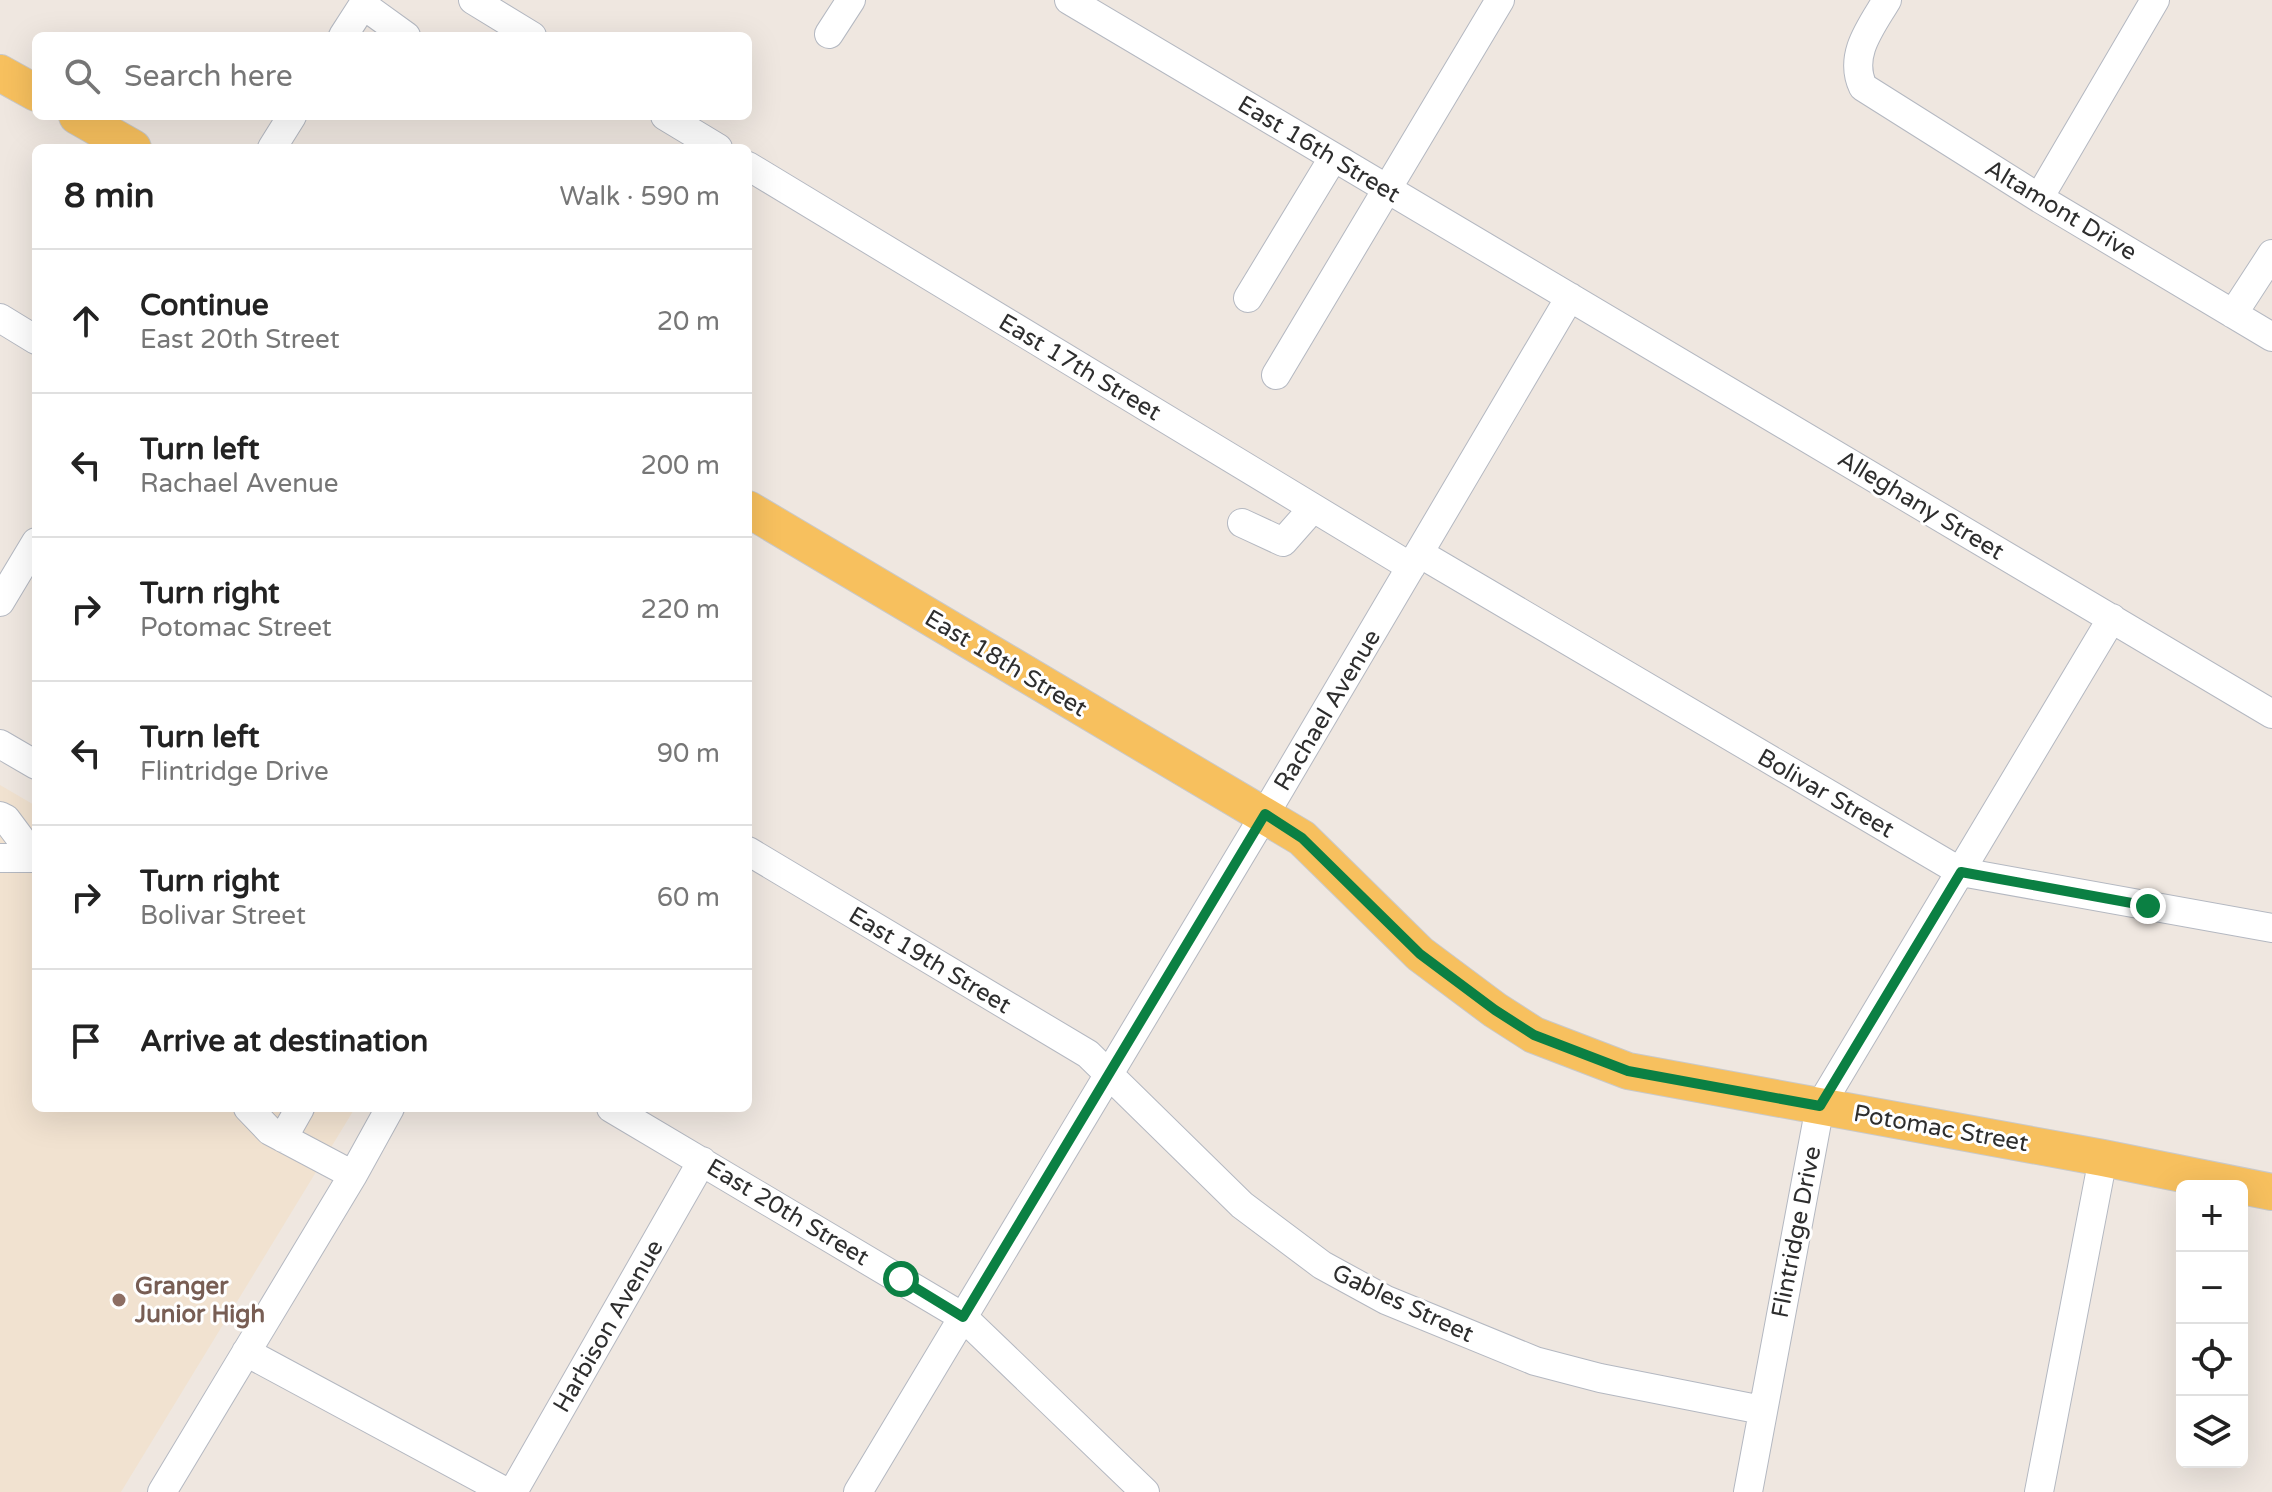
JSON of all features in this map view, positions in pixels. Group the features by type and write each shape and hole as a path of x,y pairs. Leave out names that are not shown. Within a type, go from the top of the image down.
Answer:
{"main road":[{"path":"0,73 32,91"},
{"path":"84,120 126,144"},
{"name":"East 18th Street","path":"752,511 1265,814"},
{"name":"Potomac Street","path":"1265,814 1302,838 1420,954 1495,1010 1534,1035 1628,1071 2272,1192"}],"street":[{"path":"473,0 525,32"},
{"path":"829,34 851,0"},
{"name":"East 16th Street","path":"1069,0 1100,7 1333,158 1570,297"},
{"path":"1276,375 1500,0"},
{"name":"Altamont Drive","path":"1887,0 1859,49 1857,75 1863,87 2039,198 2272,337"},
{"path":"2039,198 2155,0"},
{"path":"346,32 363,5 400,32"},
{"path":"274,144 290,120"},
{"path":"672,120 711,144"},
{"path":"1248,298 1333,158"},
{"name":"East 17th Street","path":"752,168 1313,508 1415,560"},
{"path":"2233,314 2272,254"},
{"name":"Rachael Avenue","path":"858,1492 1265,814 1570,297"},
{"name":"Alleghany Street","path":"1570,297 2272,714"},
{"path":"0,318 32,338"},
{"path":"1242,523 1283,542 1313,508"},
{"path":"0,602 32,549"},
{"name":"Bolivar Street","path":"1415,560 1961,872 2272,928"},
{"name":"Flintridge Drive","path":"1748,1492 1820,1106 2112,618"},
{"path":"0,744 32,763"},
{"path":"0,816 6,819 32,854"},
{"name":"East 19th Street","path":"752,853 1088,1054 1107,1073"},
{"path":"0,858 32,858"},
{"name":"Gables Street","path":"1107,1073 1242,1205 1322,1265 1386,1300 1535,1361 1600,1378 1762,1410"},
{"path":"252,1112 270,1131 353,1175"},
{"path":"283,1138 298,1112"},
{"path":"162,1492 388,1112"},
{"name":"East 20th Street","path":"618,1112 963,1317 1145,1492"},
{"path":"2039,1492 2103,1158"},
{"name":"Harbison Avenue","path":"513,1492 702,1161"},
{"path":"246,1352 506,1492"}],"shaded area":[{"name":"Granger Junior High","path":"0,785 32,804 32,1112 353,1112 121,1492 0,1492"}],"place":[{"name":"Granger Junior High","path":"119,1300"}],"route":[{"path":"901,1279 963,1317 1265,814 1302,838 1420,954 1534,1035 1628,1071 1820,1106 1961,872 2148,906"}]}
